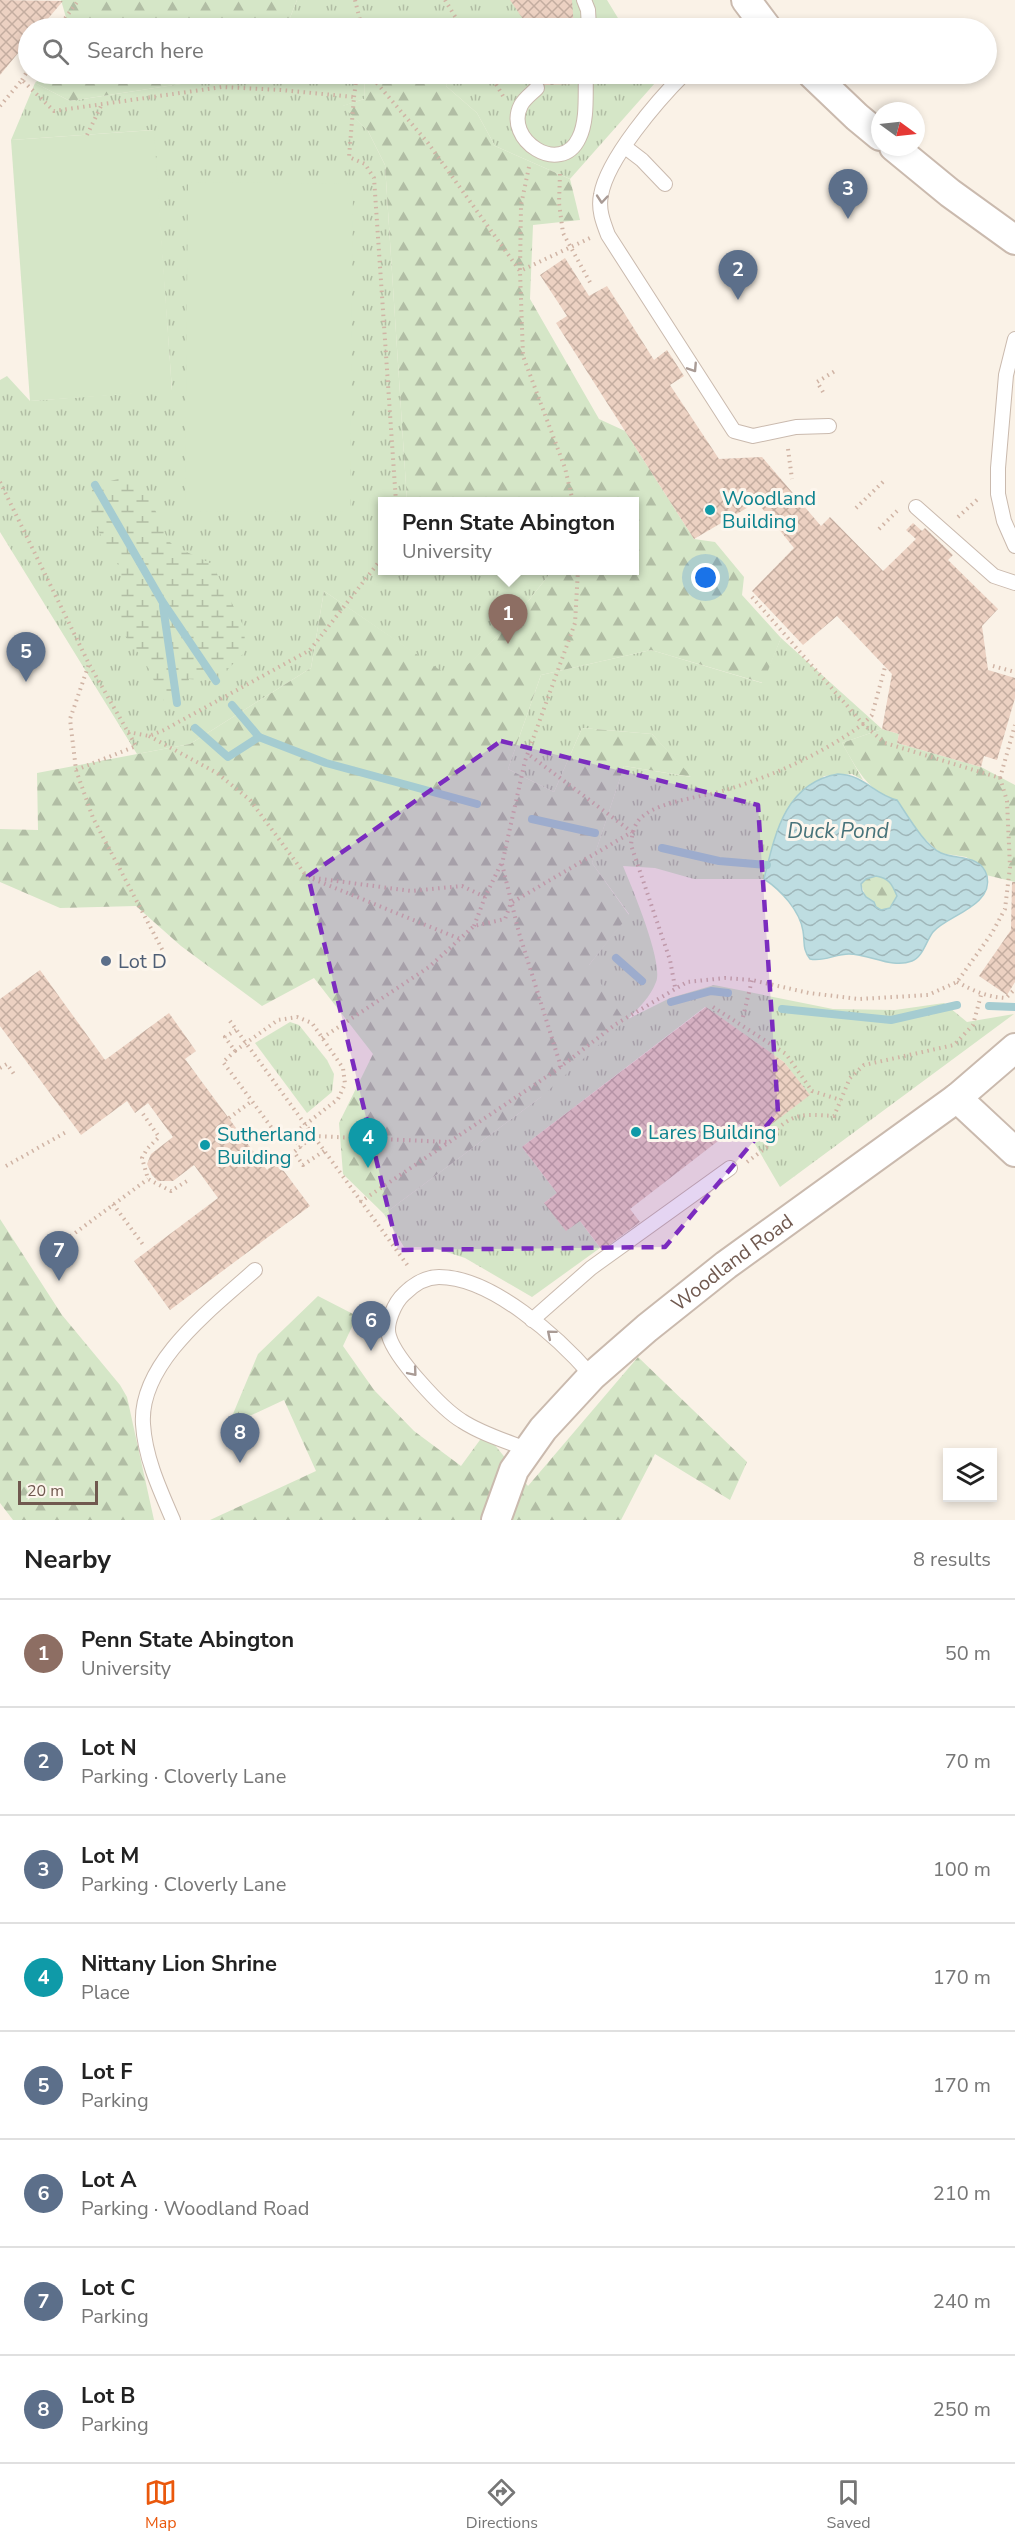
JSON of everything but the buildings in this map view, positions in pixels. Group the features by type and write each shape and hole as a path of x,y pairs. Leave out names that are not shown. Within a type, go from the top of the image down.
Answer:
{"street":[{"path":"746,0 760,18"},
{"path":"822,84 871,129"},
{"path":"905,156 950,193 1015,240"},
{"name":"Woodland Road","path":"496,1520 514,1470 543,1429 592,1376 647,1328 726,1265 957,1098 1015,1048"},
{"path":"957,1098 1015,1152"}],"lane":[{"path":"584,0 588,18"},
{"path":"537,88 521,105 519,116 522,133 529,146 543,154 560,155 572,149 579,138 583,124 585,84"},
{"path":"675,84 611,166 601,195 601,216 608,235 734,431 753,436 796,427 829,426"},
{"path":"625,147 642,160 665,184"},
{"path":"1015,339 1006,375 998,488 1004,521 1015,546"},
{"path":"916,507 994,576 1015,583"},
{"path":"532,1320 591,1268 730,1168"},
{"path":"173,1520 154,1475 143,1424 146,1396 155,1375 176,1346 196,1324 255,1270"},
{"path":"529,1449 489,1435 460,1421 429,1392 406,1365 388,1334 391,1317 400,1297 416,1283 438,1277 469,1281 512,1305 532,1320 572,1353 592,1376"}],"path":[{"path":"65,18 77,2 75,0"},
{"path":"355,0 360,18"},
{"path":"445,0 456,18"},
{"path":"0,106 19,84"},
{"path":"26,84 54,111 222,87 354,97"},
{"path":"356,84 349,157 365,164 374,178 396,497"},
{"path":"377,84 428,144 520,271"},
{"path":"87,135 102,104"},
{"path":"529,146 531,158 521,205 520,271 523,356 565,468 572,497"},
{"path":"560,155 559,203 563,233 592,286"},
{"path":"520,271 592,237"},
{"path":"823,392 817,382 835,371"},
{"path":"789,449 792,479"},
{"path":"856,508 886,479"},
{"path":"0,482 89,664 136,746 76,770"},
{"path":"953,521 988,490"},
{"path":"879,529 901,507"},
{"path":"149,736 310,650 378,563"},
{"path":"322,1038 429,967 474,926 485,897 502,864 528,754 575,623 578,575"},
{"path":"752,597 863,724 885,743 1000,778"},
{"path":"89,664 70,719 76,770 93,818 164,953"},
{"path":"993,666 1015,672"},
{"path":"474,926 505,919 512,903 632,832 642,817 657,807 753,782 813,756 863,724 872,715 885,667"},
{"path":"360,1202 561,1067 616,1024 675,987 687,982 707,979 752,980 809,993 859,999 928,995 957,982 992,933 1005,909 1009,874 1006,801 1000,778 1015,725"},
{"path":"128,732 149,736 217,773 250,800 307,877 460,939"},
{"path":"528,754 632,832"},
{"path":"632,832 631,845 670,960 675,987"},
{"path":"502,864 519,933 561,1067"},
{"path":"1009,874 1015,874"},
{"path":"307,877 411,891 462,886 485,897"},
{"path":"743,1017 752,980"},
{"path":"957,982 981,995 1006,998 1015,989"},
{"path":"730,1168 751,1161 771,1144 770,1136 785,1121 806,1114 834,1116 850,1078 864,1065 954,1044 973,1025 981,995"},
{"path":"713,1007 786,1054 812,1091 841,1100"},
{"path":"290,1017 305,1018 312,1023 343,1068 345,1084 338,1099 283,1143 222,1062 246,1043 279,1020 290,1017"},
{"path":"230,1021 360,1202 394,1245"},
{"path":"235,1051 225,1037 236,1030"},
{"path":"0,1068 7,1064 16,1077"},
{"path":"229,1118 252,1101"},
{"path":"142,1114 159,1137 142,1158 148,1179 171,1191 190,1179"},
{"path":"6,1166 68,1131"},
{"path":"292,1135 301,1148"},
{"path":"324,1151 303,1165 294,1152 314,1136 449,1142"},
{"path":"56,1247 148,1179"},
{"path":"114,1203 144,1246"}],"highlighted area":[{"path":"501,741 758,805 778,1112 665,1247 398,1250 308,876"}],"green space":[{"path":"61,0 297,0 290,18 66,18"},
{"path":"297,0 607,0 618,18 290,18"},
{"path":"35,84 70,101 181,84 365,84 364,99 343,106 368,131 385,165 407,497 378,497 378,575 549,575 514,619 453,680 324,591 311,668 190,744 137,754 0,532 0,380 7,376 30,401 172,390 153,130 11,140"},
{"path":"37,84 181,84 70,101"},
{"path":"365,84 446,84 477,113 495,146 570,179 580,220 533,225 530,299 599,419 625,431 694,539 715,542 744,577 742,595 781,638 763,683 651,650 541,675 508,769 554,792 582,728 652,734 692,777 624,766 592,863 629,915 589,965 625,1021 541,1097 384,1214 343,1174 339,1123 373,1054 314,978 262,1006 181,946 136,906 60,908 0,882 0,829 38,830 37,773 190,744 311,668 324,591 453,679 514,619 549,575 639,575 639,497 407,497 385,165 368,131 342,106 364,99"},
{"path":"446,84 654,84 570,179 495,146 477,113"},
{"path":"154,130 172,391 30,401 11,140"},
{"path":"188,182 353,184 350,512 185,511"},
{"path":"118,479 130,479 144,484 168,540 174,546 212,564 245,629 244,653 216,681 189,679 182,697 167,706 144,660 124,634 118,565 92,515 91,495 95,485"},
{"path":"781,638 882,729 842,743 863,780 852,774 824,776 777,832 764,879 694,879 655,868 623,866 646,925 657,972 651,993 628,1019 670,998 714,985 833,1009 895,1010 944,1003 967,1022 1014,1014 780,1187 752,1139 809,1095 784,1062 705,1007 522,1147 557,1193 544,1203 580,1221 600,1248 532,1297 465,1258 431,1247 404,1247 384,1214 541,1097 589,965 629,914 592,863 624,766 691,777 652,734 582,728 554,792 508,769 541,675 651,650 762,683"},
{"path":"882,729 899,734 897,743 981,767 1015,785 1015,882 986,875 978,864 966,857 940,853 921,835 897,801 878,792 864,778 842,743"},
{"path":"876,876 887,880 897,896 890,908 881,910 874,902 866,898 861,884 866,879"},
{"path":"290,1022 299,1025 327,1060 334,1074 332,1092 307,1113 255,1043"},
{"path":"0,1219 62,1315 120,1385 127,1397 154,1520 13,1520 0,1503"},
{"path":"318,1296 357,1316 343,1346 374,1390 414,1431 461,1466 485,1433 528,1486 638,1357 747,1462 730,1500 655,1454 621,1520 210,1520 316,1471 284,1400 228,1426 258,1354"}],"water":[{"name":"Duck Pond","path":"838,774 847,775 897,800 928,844 941,853 974,861 984,869 987,886 983,895 968,909 939,926 916,959 897,963 849,954 810,959 805,949 801,923 794,909 777,889 764,879 778,828 785,813 794,799 820,779","holes":["876,876 890,882 897,896 890,908 881,910 876,907 862,891 861,884 866,879"]}],"waterway":[{"path":"95,485 162,601 216,681"},
{"path":"163,606 177,703"},
{"path":"232,705 259,737 326,763 477,804"},
{"path":"195,728 228,757 259,737"},
{"path":"532,819 595,833"},
{"path":"662,848 719,861 767,865"},
{"path":"616,958 642,981"},
{"path":"671,1002 711,991 728,993"},
{"path":"782,1009 891,1020 957,1005"},
{"path":"989,1006 1015,1007"}],"place":[{"name":"Lot M","path":"848,219"},
{"name":"Lot N","path":"738,300"},
{"name":"Woodland Building","path":"710,510"},
{"name":"Penn State Abington","path":"508,644"},
{"name":"Lot F","path":"26,682"},
{"name":"Lot D","path":"106,961"},
{"name":"Lares Building","path":"636,1132"},
{"name":"Sutherland Building","path":"205,1145"},
{"name":"Nittany Lion Shrine","path":"368,1168"},
{"name":"Lot C","path":"59,1281"},
{"name":"Lot A","path":"371,1351"},
{"name":"Lot B","path":"240,1463"}]}
